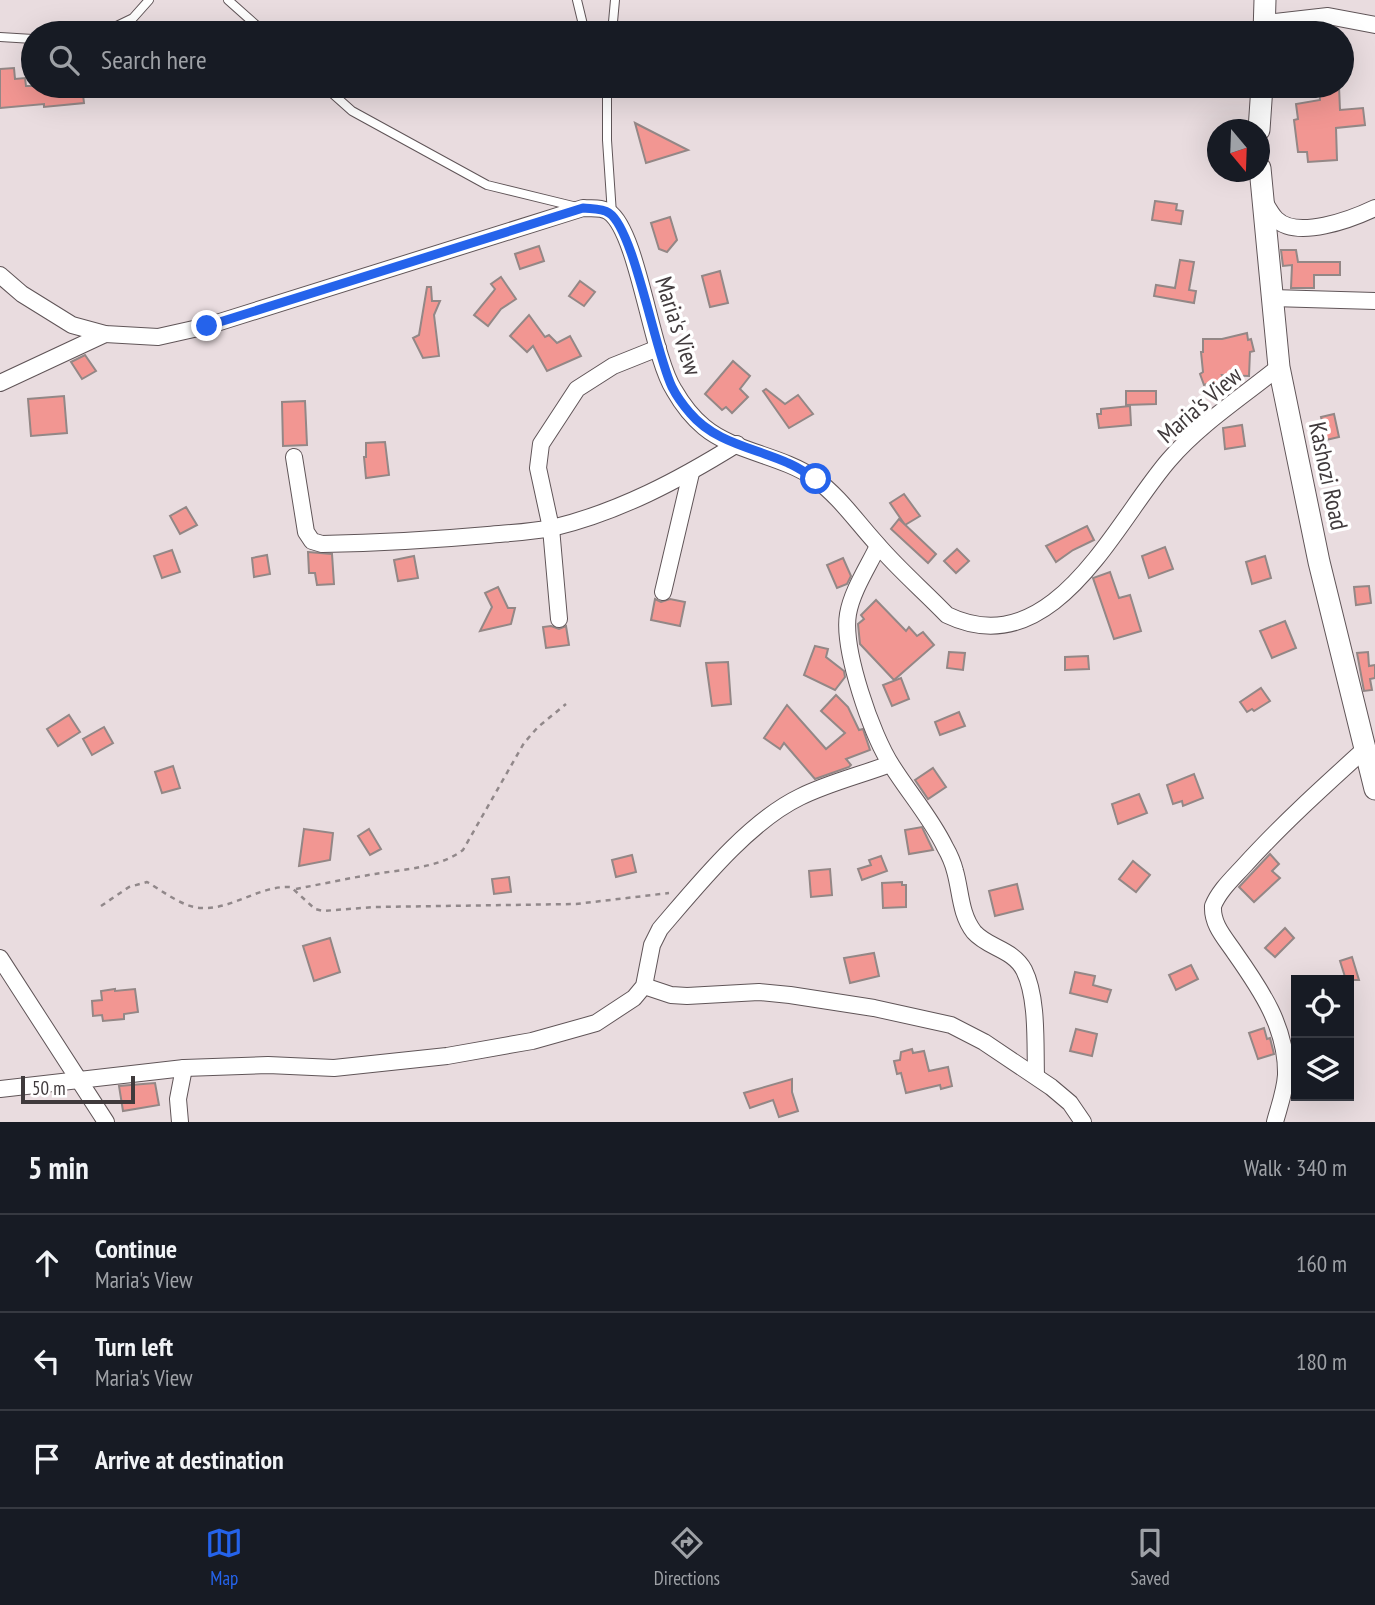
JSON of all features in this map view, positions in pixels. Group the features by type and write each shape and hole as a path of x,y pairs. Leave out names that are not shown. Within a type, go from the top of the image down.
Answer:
{"main road":[{"path":"1265,0 1265,21"},
{"path":"1260,119 1261,98"},
{"name":"Kashozi Road","path":"1260,182 1279,368 1319,562 1375,789"}],"street":[{"path":"1302,21 1328,16 1371,20"},
{"path":"1262,199 1275,219 1290,227 1336,223 1375,208"},
{"path":"0,275 22,294 72,325 105,334 158,337 207,326 583,208 603,209 612,214"},
{"name":"Maria's View","path":"612,214 631,253 672,387 690,414 706,429 737,444 790,463 816,479 947,615 960,621 996,627 1026,617 1054,601 1079,580 1100,556 1168,460 1184,444 1279,368"},
{"path":"1272,298 1375,301"},
{"path":"0,383 105,334"},
{"path":"559,619 551,528 538,468 541,444 578,388 613,366 658,348"},
{"path":"294,457 306,532 312,541 322,544 417,542 551,528 655,491 691,473 737,444"},
{"path":"663,592 691,473"},
{"path":"878,546 849,612 847,631 859,683 890,764 944,846 955,872 959,900 975,934 1004,950 1017,960 1024,971 1030,987 1036,1076"},
{"path":"1275,1122 1286,1076 1278,1025 1249,973 1216,926 1213,906 1258,850 1365,749"},
{"path":"0,1089 184,1068 268,1065 334,1068 447,1056 532,1041 596,1024 623,1007 644,986 652,944 660,929 742,840 799,797 890,764"},
{"path":"0,958 106,1122"},
{"path":"644,986 671,995 687,996 759,992 790,995 917,1016 951,1025 984,1042 1036,1076 1070,1103 1083,1122"},
{"path":"180,1122 178,1099 184,1068"}],"lane":[{"path":"127,21 149,0"},
{"path":"228,0 252,21"},
{"path":"577,0 582,21"},
{"path":"613,21 615,0"},
{"path":"0,37 21,38"},
{"path":"337,98 352,111 487,185 583,208"},
{"path":"606,98 612,214"}],"path":[{"path":"101,906 130,887 147,882 186,904 201,908 228,903 281,886 295,889 422,866 455,857 463,850 524,743 538,727 566,704"},
{"path":"295,889 315,909 323,911 374,907 576,904 693,891"}],"building":[{"path":"14,68 15,79 21,78 21,98 83,98 84,103 0,108 0,69"},
{"path":"1340,98 1340,110 1363,108 1365,125 1336,128 1337,160 1308,162 1307,152 1298,152 1294,120 1298,119 1296,104"},
{"path":"635,123 688,150 646,163"},
{"path":"1155,201 1177,204 1176,210 1183,211 1181,224 1152,220"},
{"path":"670,217 677,240 667,252 659,249 651,223"},
{"path":"539,246 544,261 520,269 515,254"},
{"path":"1281,250 1296,250 1298,262 1340,262 1340,275 1314,275 1314,288 1291,288 1292,265 1283,266"},
{"path":"1180,260 1194,262 1189,290 1196,291 1194,303 1154,296 1156,285 1175,288"},
{"path":"720,271 728,303 710,307 702,276"},
{"path":"501,277 516,299 501,309 488,326 474,315 495,289 491,284"},
{"path":"580,281 595,292 584,306 569,296"},
{"path":"427,287 431,287 432,301 440,301 434,315 439,356 423,358 413,338 419,335"},
{"path":"529,315 545,337 549,335 557,343 570,336 581,356 547,371 533,346 527,352 510,336"},
{"path":"1247,333 1254,351 1250,352 1249,376 1222,375 1227,385 1216,390 1213,382 1204,385 1200,374 1203,372 1203,339 1222,339"},
{"path":"85,355 96,371 82,379 71,362"},
{"path":"733,361 750,376 740,389 748,397 732,413 726,407 722,410 705,394"},
{"path":"766,389 785,404 798,395 813,414 789,428 763,391"},
{"path":"1126,391 1156,391 1156,404 1126,405"},
{"path":"64,396 67,433 31,436 28,399"},
{"path":"305,401 307,445 283,446 282,402"},
{"path":"1130,406 1131,425 1099,428 1097,414 1101,414 1101,409"},
{"path":"1334,414 1339,437 1326,440 1321,417"},
{"path":"1242,425 1245,446 1225,449 1223,428"},
{"path":"385,442 389,475 366,478 366,443"},
{"path":"904,494 920,516 905,525 890,503"},
{"path":"186,507 197,525 180,534 170,516"},
{"path":"899,519 936,554 928,563 891,529"},
{"path":"1087,526 1094,540 1056,562 1046,546"},
{"path":"1165,547 1173,569 1149,578 1142,556"},
{"path":"957,549 969,561 956,573 944,561"},
{"path":"172,550 180,572 162,578 154,556"},
{"path":"308,552 332,554 334,584 317,585 315,573 309,573"},
{"path":"267,555 270,574 254,577 252,558"},
{"path":"414,556 418,578 398,581 394,560"},
{"path":"1265,556 1271,578 1252,584 1246,562"},
{"path":"843,558 851,576 847,584 837,588 827,565"},
{"path":"1110,572 1119,598 1130,595 1141,631 1114,639 1093,578"},
{"path":"1369,586 1371,603 1356,605 1354,587"},
{"path":"498,587 508,608 515,608 511,624 480,631 492,607 485,593"},
{"path":"655,599 661,602 670,599 685,602 680,626 651,620"},
{"path":"876,600 906,631 909,627 917,636 923,632 934,645 894,680 860,644 858,624 864,619 861,615"},
{"path":"1285,621 1296,648 1272,658 1260,631"},
{"path":"566,626 569,645 546,648 543,627 559,629"},
{"path":"815,646 828,649 826,657 844,671 845,677 835,690 804,675"},
{"path":"949,652 965,653 963,670 947,668"},
{"path":"1368,652 1369,666 1375,665 1375,678 1370,679 1372,690 1364,691 1357,653"},
{"path":"1088,656 1089,669 1065,670 1065,657"},
{"path":"728,662 731,704 712,706 706,663"},
{"path":"901,678 909,699 892,706 883,685"},
{"path":"1261,688 1270,701 1254,711 1252,709 1247,712 1240,702"},
{"path":"836,695 848,707 859,730 863,729 870,750 846,759 851,765 849,767 815,779 784,743 780,749 764,738 787,705 826,749 845,733 821,711"},
{"path":"959,712 965,726 940,735 935,722"},
{"path":"69,715 80,732 58,746 47,729"},
{"path":"104,727 113,743 92,755 83,739"},
{"path":"173,766 180,788 162,793 155,772"},
{"path":"933,768 946,787 928,799 915,780"},
{"path":"1194,774 1203,798 1183,806 1182,801 1173,804 1167,785"},
{"path":"1139,794 1147,813 1118,824 1112,804"},
{"path":"922,827 933,850 909,854 905,830"},
{"path":"304,829 333,833 330,860 299,866"},
{"path":"369,829 381,849 370,855 358,836"},
{"path":"1270,854 1279,864 1272,871 1280,878 1254,902 1239,887"},
{"path":"632,855 636,872 616,877 612,860"},
{"path":"881,856 887,871 862,880 858,869 871,865 869,860"},
{"path":"1133,861 1150,875 1136,892 1119,879"},
{"path":"830,869 832,895 811,897 809,871"},
{"path":"509,877 511,892 494,894 492,879"},
{"path":"902,882 902,885 906,885 906,907 883,908 882,883"},
{"path":"1017,884 1023,909 995,916 989,891"},
{"path":"1285,928 1294,938 1275,957 1265,948"},
{"path":"330,938 340,972 314,981 303,946"},
{"path":"874,953 879,976 850,983 844,958"},
{"path":"1352,957 1359,980 1354,980 1354,975 1344,975 1340,961"},
{"path":"1191,965 1198,979 1176,990 1169,975"},
{"path":"1075,972 1095,976 1093,985 1111,990 1107,1002 1070,993"},
{"path":"135,989 138,1012 124,1014 124,1019 103,1021 102,1015 93,1016 92,1001 102,1000 101,991"},
{"path":"1264,1028 1274,1054 1258,1059 1249,1033"},
{"path":"1076,1029 1097,1034 1092,1056 1070,1051"},
{"path":"912,1049 913,1053 924,1051 929,1071 948,1067 952,1086 941,1089 940,1085 906,1093 901,1073 897,1074 894,1061 900,1060 901,1052"},
{"path":"792,1079 792,1092 798,1111 779,1117 773,1100 750,1108 744,1093"},
{"path":"155,1083 159,1105 123,1111 119,1086"}],"route":[{"path":"207,326 583,208 603,209 612,214 621,228 672,387 690,414 706,429 737,444 790,463 816,479"}]}
